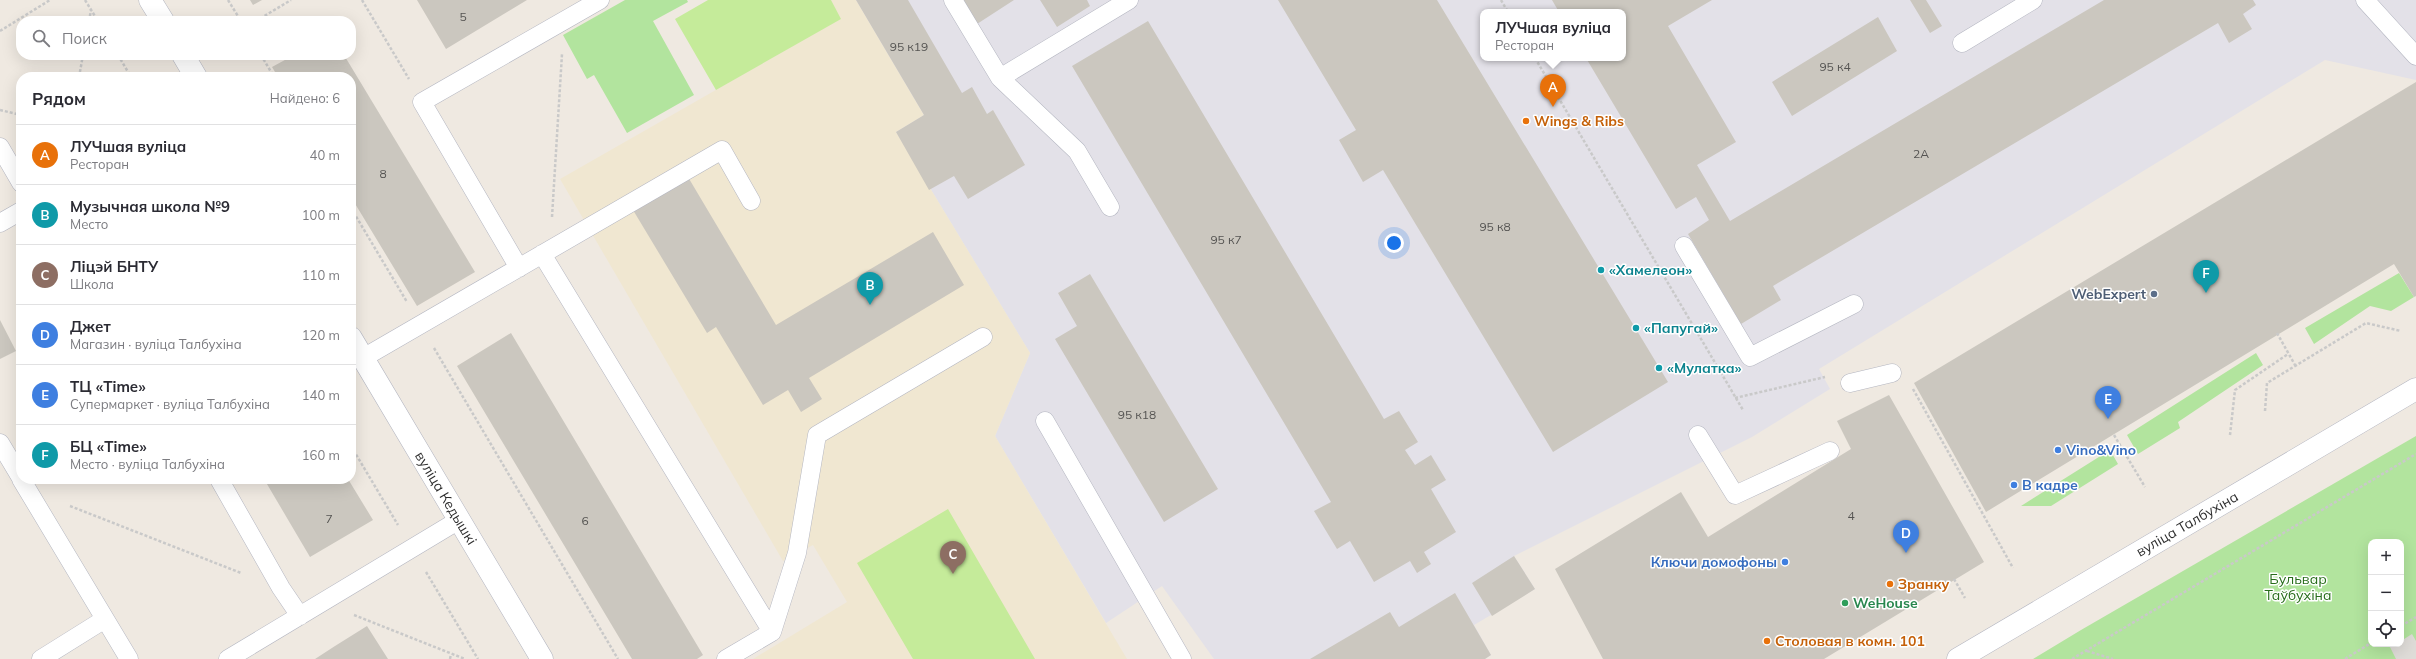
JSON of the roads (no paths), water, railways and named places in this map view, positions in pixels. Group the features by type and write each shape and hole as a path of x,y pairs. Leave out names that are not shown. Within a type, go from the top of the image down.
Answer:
{"main road":[{"path":"150,0 160,16"},
{"path":"186,60 193,72"},
{"name":"вуліца Кедышкі","path":"356,346 542,659"},
{"name":"вуліца Талбухіна","path":"1958,659 2416,389"}],"lane":[{"path":"519,268 422,102 600,0"},
{"path":"953,0 1000,78 1077,151 1110,207"},
{"path":"1000,78 1129,0"},
{"path":"1962,43 2032,0"},
{"path":"2365,0 2416,56"},
{"path":"0,147 16,174"},
{"path":"363,358 722,150 751,200"},
{"path":"0,223 16,214"},
{"path":"1684,246 1750,356 1854,304"},
{"path":"546,251 772,632"},
{"path":"726,659 772,632 797,553 817,435 983,337"},
{"path":"1850,383 1892,372"},
{"path":"1045,421 1182,659"},
{"path":"1698,435 1735,495 1830,450"},
{"path":"0,443 16,470"},
{"path":"24,484 129,659"},
{"path":"222,484 281,588 300,616"},
{"path":"228,659 459,520"},
{"path":"41,659 105,619"}],"place":[{"name":"ЛУЧшая вуліца","path":"1553,107"},
{"name":"Wings & Ribs","path":"1526,121"},
{"name":"«Хамелеон»","path":"1601,270"},
{"name":"БЦ «Time»","path":"2206,293"},
{"name":"WebExpert","path":"2154,294"},
{"name":"Музычная школа №9","path":"870,305"},
{"name":"«Папугай»","path":"1636,328"},
{"name":"«Мулатка»","path":"1659,368"},
{"name":"ТЦ «Time»","path":"2108,419"},
{"name":"Vino&Vino","path":"2058,450"},
{"name":"В кадре","path":"2014,485"},
{"name":"Джет","path":"1906,553"},
{"name":"Ключи домофоны","path":"1785,562"},
{"name":"Ліцэй БНТУ","path":"953,574"},
{"name":"Зранку","path":"1890,584"},
{"name":"WeHouse","path":"1845,603"},
{"name":"Столовая в комн. 101","path":"1767,641"}],"park label":[{"name":"Бульвар Таўбухіна","path":"2298,588"}]}
